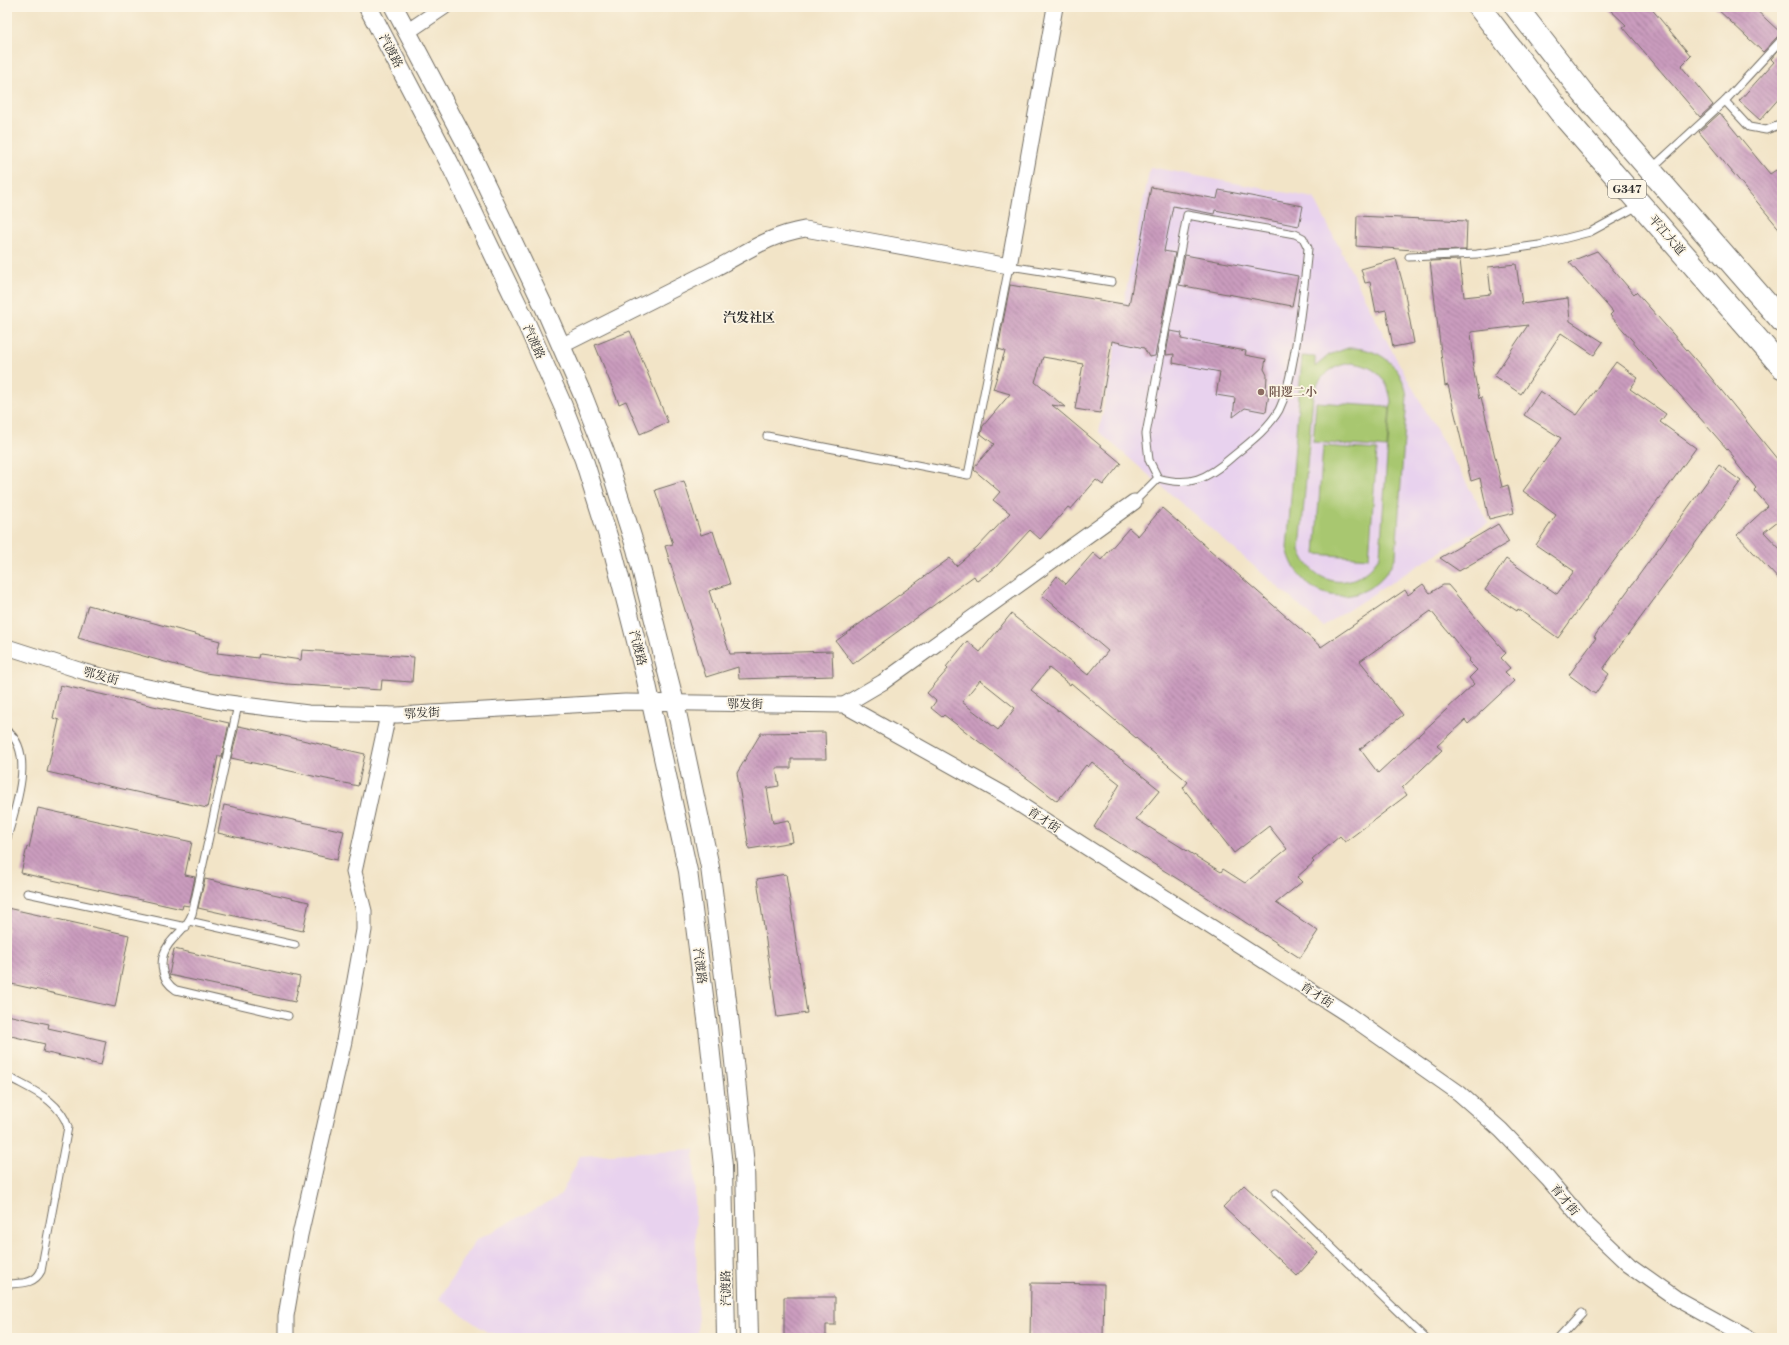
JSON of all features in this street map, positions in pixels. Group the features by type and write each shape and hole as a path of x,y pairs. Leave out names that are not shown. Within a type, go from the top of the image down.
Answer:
{"highway":[{"name":"平江大道","path":"1479,7 1560,112 1782,367"},
{"name":"G347","path":"1516,7 1583,93 1782,321"}],"street":[{"name":"汽渡路","path":"368,7 480,224 563,406 584,460 604,521 652,703 688,870 708,1027 723,1166 726,1338"},
{"name":"汽渡路","path":"394,7 477,165 561,346 605,452 624,507 636,549 675,703 710,867 730,1024 745,1165 749,1338"},
{"path":"407,32 444,7"},
{"path":"561,346 720,266 770,238 789,231 805,229 1009,266 1055,7"},
{"path":"844,705 883,682 1134,502"},
{"name":"鄂发街","path":"7,647 85,672 138,685 238,705 308,714 388,715 625,702 844,705"},
{"name":"育才街","path":"844,705 1006,795 1347,1014 1459,1093 1501,1130 1548,1179 1586,1224 1629,1265 1677,1299 1748,1338"},
{"path":"286,1338 286,1316 300,1235 344,1041 364,930 364,911 354,872 388,715"}],"lane":[{"path":"1649,170 1725,101 1782,39"},
{"path":"1725,101 1749,127 1766,130 1782,124"},
{"path":"1409,257 1477,254 1539,245 1590,232 1640,204"},
{"path":"1187,215 1299,236 1307,243 1308,248 1298,338 1287,391 1279,410 1265,428 1218,470 1206,477 1194,481 1182,482 1158,478 1149,460 1146,434 1187,215"},
{"path":"767,436 968,475 1009,266 1112,282"},
{"path":"1134,502 1158,478"},
{"path":"238,705 187,924 169,944 163,960 164,976 171,987 176,990 288,1016"},
{"path":"7,730 19,744 23,762 16,807 7,838"},
{"path":"27,893 296,945"},
{"path":"7,1076 55,1104 65,1117 68,1127 41,1271 34,1280 28,1283 7,1284"},
{"path":"1276,1193 1425,1338"},
{"path":"1559,1338 1582,1312"}],"shaded area":[{"name":"阳逻二小","path":"1150,167 1314,198 1392,351 1489,523 1433,556 1323,626 1099,432"},
{"path":"694,1149 698,1338 506,1338 487,1332 439,1299 476,1240 560,1196 580,1156"}],"green space":[{"path":"1348,348 1370,351 1379,355 1387,360 1400,375 1407,396 1396,556 1385,574 1371,587 1355,594 1338,596 1321,592 1307,583 1295,568 1287,548 1302,356 1315,357 1315,367 1329,355","holes":["1344,364 1359,364 1373,370 1383,379 1387,386 1391,401 1380,555 1371,567 1361,575 1349,580 1338,581 1326,579 1316,573 1307,563 1300,550 1313,395 1322,377 1332,369"]},
{"path":"1316,402 1390,407 1387,448 1313,442"},
{"path":"1323,446 1377,450 1369,558 1315,554"}],"building":[{"path":"1607,7 1650,7 1691,56 1681,66 1713,105 1700,117 1623,27 1626,25"},
{"path":"1715,7 1753,7 1782,34 1778,36 1763,52"},
{"path":"1782,46 1782,95 1760,120 1739,101 1774,62 1771,59"},
{"path":"1720,113 1770,174 1776,170 1782,177 1782,232 1699,132"},
{"path":"1151,187 1217,199 1219,190 1303,206 1299,226 1215,210 1214,214 1173,206 1164,251 1175,253 1155,356 1149,357 1144,348 1112,341 1100,413 1075,409 1083,364 1043,357 1035,382 1065,407 1052,405 1121,463 1103,485 1096,480 1071,509 1068,507 1040,539 1030,530 995,568 977,581 974,576 853,664 836,641 950,558 956,566 977,548 1010,513 993,500 1000,492 974,470 975,466 994,444 981,434 983,426 1010,394 993,389 1005,351 998,349 1010,285 1129,305"},
{"path":"1357,216 1467,221 1466,250 1428,251 1356,246"},
{"path":"1597,251 1634,294 1636,292 1708,374 1782,465 1782,523 1779,520 1764,532 1782,551 1782,583 1737,535 1768,506 1754,490 1756,488 1732,458 1734,457 1610,315 1613,312 1569,262"},
{"path":"1185,255 1298,276 1292,306 1179,285"},
{"path":"1396,259 1403,284 1414,343 1393,347 1386,310 1376,312 1370,282 1365,283 1361,269"},
{"path":"1460,260 1464,297 1491,294 1488,267 1516,264 1522,304 1568,298 1570,321 1603,342 1594,355 1561,333 1521,394 1494,376 1528,325 1471,332 1474,363 1472,362 1479,399 1481,397 1502,487 1508,485 1514,513 1489,519 1480,478 1471,481 1448,385 1445,386 1430,261"},
{"path":"630,331 668,422 640,434 626,401 619,404 595,345"},
{"path":"1170,331 1182,333 1181,339 1246,351 1245,355 1266,359 1264,369 1267,375 1266,394 1269,394 1266,412 1245,408 1233,417 1235,398 1216,395 1220,372 1173,363 1174,354 1166,355"},
{"path":"1616,362 1638,378 1630,389 1666,414 1660,422 1696,448 1558,638 1518,609 1517,611 1485,590 1506,559 1557,594 1574,571 1536,545 1556,515 1523,491 1561,438 1524,415 1540,391 1577,415"},
{"path":"1719,465 1741,481 1603,669 1609,674 1595,694 1569,675 1596,638 1594,637"},
{"path":"684,481 701,535 713,531 730,584 709,591 730,654 832,651 833,676 739,679 738,667 706,677 665,546 673,544 655,490"},
{"path":"1162,508 1321,647 1405,590 1408,595 1423,584 1430,593 1443,585 1448,585 1506,653 1501,658 1510,668 1505,672 1514,681 1468,724 1465,720 1437,746 1442,750 1402,788 1407,795 1345,842 1340,836 1312,860 1314,862 1297,877 1302,882 1276,903 1318,931 1300,958 1205,896 1094,827 1120,784 1092,762 1088,767 1086,765 1057,801 944,715 942,717 931,708 936,701 927,693 948,669 946,667 967,641 980,652 1011,614 1088,675 1108,651 1042,595 1057,576 1066,584 1093,553 1101,560 1129,528 1138,536","holes":["1431,611 1470,659 1468,661 1477,670 1469,678 1474,684 1378,773 1360,749 1403,715 1360,661","1049,668 1070,685 1071,683 1188,782 1183,788 1234,853 1269,826 1287,849 1245,883 1223,869 1221,872 1136,819 1160,790 1059,710 1058,711 1031,690","980,680 1015,708 998,730 962,702"]},
{"path":"1498,524 1509,542 1459,571 1440,558"},
{"path":"88,605 220,641 217,653 258,658 259,654 301,660 302,650 414,657 412,682 382,680 381,690 287,684 205,673 78,638"},
{"path":"60,685 229,723 222,756 218,756 207,808 47,772 59,720 53,718"},
{"path":"239,726 365,754 358,786 231,758"},
{"path":"825,732 826,759 791,759 791,768 776,768 779,786 767,788 773,823 789,820 793,842 749,849 737,773 761,733"},
{"path":"224,805 344,831 337,860 218,833"},
{"path":"38,808 192,842 185,875 195,877 189,906 183,905 182,909 21,873 27,847 29,848"},
{"path":"786,874 807,1013 777,1017 757,879"},
{"path":"205,879 309,902 303,931 198,908"},
{"path":"7,908 129,935 115,1007 7,983"},
{"path":"174,949 300,977 295,1002 169,975"},
{"path":"7,1015 49,1024 48,1028 106,1041 101,1065 43,1052 45,1044 7,1035"},
{"path":"1244,1185 1318,1253 1297,1276 1223,1207"},
{"path":"1031,1283 1104,1284 1103,1338 1030,1338"},
{"path":"784,1297 835,1297 835,1325 826,1325 826,1338 784,1338"}],"place":[{"name":"阳逻二小","path":"1261,392"}],"district":[{"name":"汽发社区","path":"749,317"}]}
